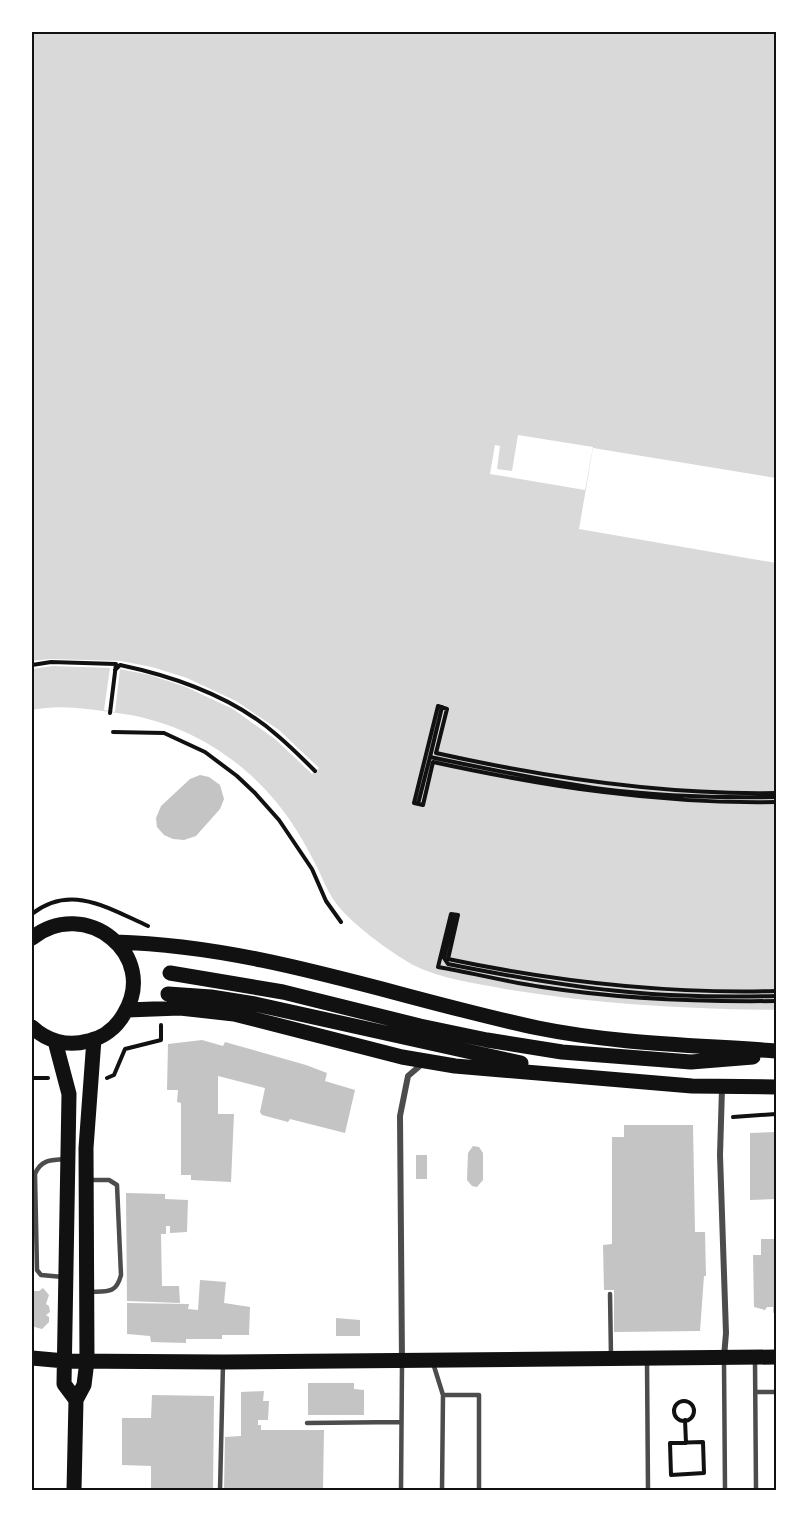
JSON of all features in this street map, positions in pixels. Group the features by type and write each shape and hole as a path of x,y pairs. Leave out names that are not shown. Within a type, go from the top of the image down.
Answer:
{"main road":[{"path":"32,938 51,926 74,923 98,928 116,942 127,957 132,975 132,993 126,1010 110,1031 94,1039 71,1043 55,1041 32,1028"},
{"path":"116,942 239,954 486,1016 594,1038 777,1053"},
{"path":"170,973 283,992 420,1026 562,1052 690,1062 777,1053"},
{"path":"168,994 211,997 255,1004 498,1059 606,1079"},
{"path":"126,1010 180,1008 234,1014 425,1061 455,1066 722,1088 777,1087"},
{"path":"74,1491 76,1400 84,1385 87,1361 86,1180 94,1039"},
{"path":"55,1041 69,1094 64,1384 76,1400"},
{"path":"32,1358 65,1361 223,1362 777,1358"}],"street":[{"path":"402,1361 400,1116 408,1076 425,1061"},
{"path":"722,1088 720,1118 726,1333 724,1357"}],"lane":[{"path":"66,1277 41,1275 37,1270 35,1174 38,1166 45,1161 69,1159"},
{"path":"86,1180 109,1180 117,1185 121,1275 118,1285 111,1291 86,1292"},
{"path":"610,1293 610,1358"},
{"path":"724,1357 724,1491"},
{"path":"755,1357 756,1491"},
{"path":"647,1359 648,1491"},
{"path":"401,1491 402,1361"},
{"path":"433,1361 443,1395 442,1491"},
{"path":"220,1491 223,1362"},
{"path":"756,1392 777,1392"},
{"path":"443,1395 479,1395 479,1491"},
{"path":"307,1423 402,1422"}],"path":[{"path":"32,665 51,662 116,664 110,713"},
{"path":"115,670 120,665 186,682 235,705 277,735 315,771"},
{"path":"777,795 602,784 547,776 436,753 447,709 438,706 414,804 423,805 433,762 545,785 601,793 685,800 777,802"},
{"path":"418,804 442,707"},
{"path":"113,732 164,733 205,752 237,776 279,820 312,869 326,901 341,922"},
{"path":"430,757 602,789 653,793 777,795"},
{"path":"454,915 451,914 438,967 542,987 628,997 692,1001 777,1001"},
{"path":"454,915 458,915 448,959 543,977 629,987 682,991 777,991"},
{"path":"454,915 444,958 448,964 542,981 628,992 682,996 777,996"},
{"path":"720,1118 777,1114"},
{"path":"686,1401 693,1407 692,1417 685,1420 678,1419 674,1415 676,1405 686,1401"},
{"path":"685,1420 686,1443"},
{"path":"703,1442 704,1473 671,1474 670,1443 686,1443 703,1442"}],"shaded area":[{"path":"32,32 776,32 776,478 593,448 579,529 776,563 776,1010 606,1002 505,989 424,970 381,944 348,917 333,899 303,841 281,808 263,787 220,751 171,726 144,718 74,708 53,707 32,710"}],"pier":[{"path":"518,435 593,447 585,490 490,474 495,445 500,446 497,469 512,471"},
{"path":"50,659 121,661 152,667 187,678 236,701 279,730 319,768 312,774 275,739 233,709 186,687 150,675 120,669 115,712 104,710 110,668 53,666 32,669 32,661"}],"building":[{"path":"200,775 209,777 220,785 224,799 220,809 196,836 184,840 164,835 157,827 156,818 161,806 190,779"},
{"path":"202,1040 223,1046 225,1042 306,1065 327,1073 325,1081 355,1090 345,1133 290,1119 288,1122 262,1115 260,1112 265,1088 218,1076 218,1114 234,1114 231,1182 191,1180 191,1175 181,1175 181,1103 177,1102 178,1090 167,1090 168,1044"},
{"path":"624,1125 693,1125 695,1232 705,1232 706,1276 704,1276 700,1331 614,1332 614,1290 604,1290 603,1245 612,1244 612,1137 624,1137"},
{"path":"776,1132 776,1199 750,1200 750,1133"},
{"path":"473,1146 479,1147 483,1153 483,1180 477,1187 472,1186 467,1180 468,1153"},
{"path":"416,1155 427,1155 427,1179 416,1179"},
{"path":"126,1193 165,1194 165,1199 188,1200 187,1232 170,1233 170,1226 166,1226 166,1234 161,1234 162,1286 179,1286 180,1303 127,1301"},
{"path":"761,1239 776,1239 776,1312 773,1313 773,1307 767,1307 765,1310 754,1307 753,1255 761,1255"},
{"path":"200,1280 226,1282 224,1303 250,1307 249,1335 222,1335 222,1339 186,1339 186,1343 151,1342 150,1336 127,1334 127,1303 189,1304 188,1309 198,1310"},
{"path":"43,1288 49,1295 46,1304 50,1312 46,1315 49,1317 49,1322 42,1329 32,1326 32,1291 39,1291"},
{"path":"336,1318 360,1320 360,1336 336,1336"},
{"path":"308,1383 354,1383 354,1389 364,1390 364,1415 308,1415"},
{"path":"264,1391 263,1401 269,1401 268,1420 258,1420 261,1430 324,1430 323,1490 224,1490 225,1437 241,1436 241,1392"},
{"path":"152,1395 214,1396 213,1490 151,1490 151,1466 122,1465 122,1418 151,1418"}]}
